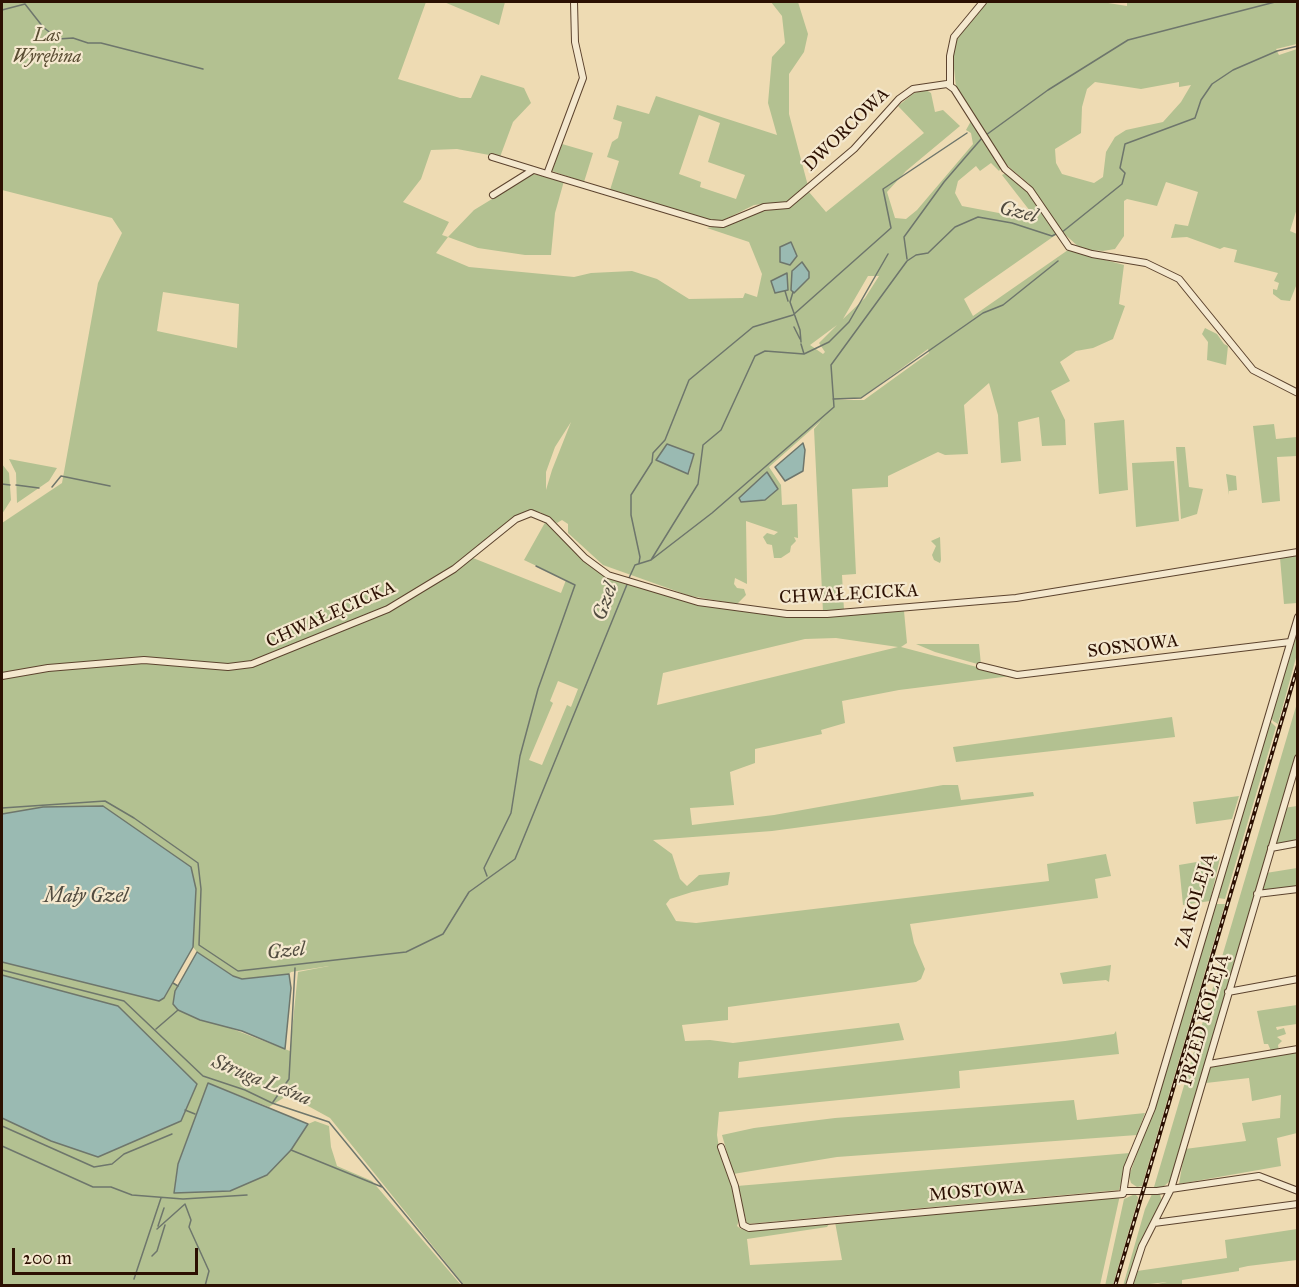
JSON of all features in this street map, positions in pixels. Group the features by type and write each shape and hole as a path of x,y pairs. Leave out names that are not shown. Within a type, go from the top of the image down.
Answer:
{"street":[{"path":"548,174 583,78 575,42 574,2"},
{"path":"983,2 954,37 950,56 950,86 1005,169 1030,190 1069,247 1092,254 1146,262 1179,279 1253,370 1298,393"},
{"name":"DWORCOWA","path":"492,158 710,223 723,224 764,207 788,205 854,149 899,99 913,89 925,86 950,86"},
{"path":"493,195 533,170"},
{"name":"CHWAŁĘCICKA","path":"2,676 48,668 144,660 217,666 252,664 388,609 454,569 516,519 527,513 544,516 599,570 711,605 769,613 821,614 1016,598 1298,552"},
{"name":"ZA KOLEJĄ","path":"1124,1192 1127,1168 1154,1101 1298,617"},
{"name":"SOSNOWA","path":"980,666 1017,675 1290,642"},
{"name":"PRZED KOLEJĄ","path":"1129,1286 1142,1246 1171,1189 1297,760"},
{"path":"1271,848 1298,843"},
{"path":"1257,894 1298,889"},
{"path":"1228,992 1298,979"},
{"path":"1209,1064 1298,1049"},
{"name":"MOSTOWA","path":"721,1147 735,1186 743,1225 758,1228 1171,1189 1259,1176 1298,1191"},
{"path":"1154,1223 1298,1204"}],"green space":[{"name":"Las Wyrębina","path":"2,2 426,2 398,79 460,98 471,98 481,75 524,88 531,103 513,122 500,157 457,149 431,150 421,179 403,202 449,222 442,235 448,237 436,253 469,267 574,277 591,273 632,271 657,279 689,299 743,298 745,293 757,297 762,274 749,242 707,228 723,225 755,213 792,206 809,192 826,212 924,133 898,106 914,93 926,90 931,93 935,112 943,110 960,126 906,171 887,192 895,218 906,219 917,210 973,144 971,133 966,130 971,121 1001,168 999,171 991,163 980,171 976,166 958,181 955,193 962,206 1020,217 1030,211 1002,175 1006,173 1027,190 1057,234 964,299 973,316 1068,250 1124,265 1119,304 1125,306 1113,339 1093,348 1076,351 1060,362 1070,381 1051,391 1065,420 1066,445 1042,446 1039,417 1018,422 1021,461 1001,463 998,415 989,383 964,405 968,454 945,455 938,452 888,476 888,487 852,489 856,574 842,575 844,610 823,612 814,429 821,421 769,467 781,485 782,505 797,504 798,538 794,537 796,541 791,546 790,552 781,558 774,558 772,545 767,544 763,537 767,533 774,535 778,532 746,521 747,584 735,578 734,584 737,588 744,589 746,595 737,604 690,596 603,565 568,533 568,524 562,520 557,523 540,512 530,511 519,514 468,556 561,593 566,580 524,560 547,519 604,574 692,603 792,618 792,616 904,611 907,643 901,647 1011,676 899,690 842,701 845,723 821,730 822,734 755,749 755,763 730,772 734,805 690,808 692,825 774,815 943,785 958,785 961,800 1033,792 1034,796 772,831 653,840 672,854 680,879 687,886 699,875 730,872 728,885 692,892 670,899 666,904 676,921 696,923 1049,881 1047,864 1106,854 1111,876 1095,879 1098,898 910,924 914,943 925,969 921,979 916,982 728,1007 728,1020 682,1025 685,1041 710,1040 733,1043 899,1023 904,1040 739,1062 738,1078 1065,1041 1114,1034 1116,1031 1119,1054 959,1071 960,1088 719,1112 717,1135 719,1148 731,1176 739,1220 737,1226 741,1229 744,1227 829,1224 827,1227 747,1239 750,1265 842,1260 835,1222 1120,1195 1100,1285 464,1285 330,1118 288,1095 269,1107 208,1083 178,1163 174,1192 291,1150 308,1124 315,1121 329,1126 331,1147 337,1166 372,1181 461,1285 2,1285 2,1118 51,1141 181,1121 197,1084 118,1006 2,975 2,962 159,1001 164,998 173,983 178,986 175,991 222,1025 290,1051 298,972 329,966 291,972 289,974 242,979 233,976 197,952 193,947 196,889 103,806 43,807 2,814 2,523 62,483 98,283 122,233 112,218 2,190","holes":["868,276 879,276 865,298 843,319","163,292 239,304 237,348 157,331","837,325 819,343 825,352 823,354 810,345","928,349 929,353 864,400 835,400 861,398","571,422 546,490 546,472 555,447","694,454 689,474 656,460","836,638 898,647 657,705 663,673 805,639","558,681 578,689 571,707 567,705 542,765 529,760 553,703 550,701"]},
{"path":"444,2 505,2 499,25"},
{"path":"771,2 798,2 808,34 804,52 789,74 789,114 808,186 791,201 754,205 724,220 705,220 610,190 619,161 607,157 612,142 618,138 622,122 613,119 617,105 649,114 656,96 777,135 768,103 772,57 785,43 782,16","holes":["699,115 720,123 708,162 745,175 736,199 700,187 701,182 679,174"]},
{"path":"986,2 1102,2 1127,6 1127,2 1297,2 1297,44 1276,49 1279,55 1297,49 1298,205 1290,231 1297,234 1298,281 1290,301 1281,300 1273,294 1273,289 1277,290 1279,283 1274,281 1278,273 1234,262 1237,250 1224,247 1220,249 1187,237 1171,238 1175,224 1188,226 1198,192 1166,182 1157,206 1127,199 1124,201 1124,236 1115,249 1103,251 1081,249 1060,230 1029,184 992,148 956,87 952,50 958,35","holes":["1095,82 1141,89 1179,82 1179,87 1191,85 1181,102 1163,122 1126,130 1115,137 1106,152 1103,177 1094,183 1062,174 1056,163 1055,149 1081,133 1082,107 1087,89"]},
{"path":"562,144 593,153 584,182 552,171"},
{"path":"533,174 564,181 555,213 551,255 525,255 478,248 448,237 474,210"},
{"path":"1205,328 1217,334 1228,346 1226,365 1207,360 1208,342 1202,334"},
{"path":"1124,420 1128,490 1099,494 1094,423"},
{"path":"1274,424 1276,439 1297,437 1297,456 1277,457 1280,501 1262,503 1253,426"},
{"path":"1176,447 1185,447 1189,487 1203,489 1197,514 1181,519"},
{"path":"9,459 57,468 49,481 17,503 16,473"},
{"path":"1174,461 1179,521 1136,527 1132,463"},
{"path":"2,464 9,473 11,500 2,514"},
{"path":"1226,474 1236,476 1237,490 1229,491 1229,495"},
{"path":"940,537 940,563 934,560 932,555 936,546 931,541"},
{"path":"1297,555 1297,603 1284,604 1280,558"},
{"path":"1297,627 1297,654 1278,724 1273,721 1270,714"},
{"path":"916,644 979,644 981,665 935,652"},
{"path":"1297,703 1297,751 1172,1179 1163,1187 1154,1187"},
{"path":"1172,717 1175,737 956,762 953,747"},
{"path":"1269,720 1276,727 1225,899 1218,898"},
{"path":"1239,796 1232,819 1196,824 1193,802"},
{"path":"1297,806 1297,842 1274,847 1284,808"},
{"path":"1220,858 1210,901 1183,905 1179,865"},
{"path":"1297,868 1297,887 1262,890 1266,873"},
{"path":"1214,904 1225,904 1142,1186 1137,1187 1131,1183 1129,1176 1164,1077"},
{"path":"1111,965 1109,982 1106,980 1063,984 1060,973"},
{"path":"1297,1005 1297,1024 1276,1027 1277,1030 1284,1028 1286,1034 1277,1037 1282,1041 1278,1045 1279,1051 1271,1051 1268,1044 1264,1044 1257,1011"},
{"path":"1297,1051 1297,1133 1277,1138 1281,1166 1179,1184 1185,1149 1246,1141 1242,1123 1280,1118 1281,1095 1252,1101 1249,1078 1206,1083 1210,1067"},
{"path":"1074,1100 1077,1120 1145,1113 1137,1135 837,1157 733,1174 722,1135 754,1128 835,1118"},
{"path":"1130,1153 1119,1190 747,1224 737,1186"},
{"path":"1135,1194 1138,1197 1137,1203 1113,1285 1105,1286 1124,1199"},
{"path":"1152,1194 1160,1194 1162,1202 1127,1285 1123,1286 1145,1209"},
{"path":"1297,1229 1297,1260 1248,1266 1239,1268 1239,1271 1182,1280 1182,1285 1153,1285 1167,1282 1132,1286 1137,1271 1227,1258 1225,1240"}],"water":[{"path":"791,242 797,256 790,265 780,262 780,247"},
{"path":"802,262 809,272 809,278 794,293 791,290 792,271"},
{"path":"787,273 788,290 775,293 771,281"},
{"path":"803,443 805,450 803,471 785,481 775,467"},
{"path":"667,444 694,454 688,474 656,460"},
{"path":"767,472 778,489 765,500 741,502 739,498"},
{"name":"Mały Gzel","path":"103,806 191,867 196,889 193,947 164,998 159,1001 2,962 2,814 43,807"},
{"path":"197,952 233,976 242,979 289,974 291,988 285,1049 242,1031 200,1020 178,1010 173,1004 175,991"},
{"path":"2,975 118,1006 197,1084 181,1121 98,1157 51,1141 2,1118"},
{"path":"208,1083 308,1124 291,1150 267,1175 230,1191 174,1193 178,1164"}],"waterway":[{"path":"986,135 1048,90 1128,40 1275,2"},
{"path":"2,10 25,4 43,27 58,39 73,38 88,43 101,43 203,69"},
{"name":"Gzel","path":"1061,233 1122,184 1125,173 1120,168 1125,144 1195,118 1201,100 1212,84 1233,70 1277,51 1298,46"},
{"path":"639,563 640,557 631,515 631,495 652,462 653,453 665,440 689,380 753,327 793,315 891,228 883,189 967,133"},
{"path":"907,259 904,237 944,182 982,138"},
{"name":"Gzel","path":"629,578 635,565 651,560 712,513 834,407 831,365 907,261 916,255 928,253 955,227 978,217 1012,223 1052,236 1056,234"},
{"path":"651,560 698,484 703,445 721,430 755,356 765,351 804,354 829,342 849,322 888,254"},
{"path":"833,399 861,398 983,313 1003,305 1058,261"},
{"path":"785,291 788,301"},
{"path":"793,292 790,302 800,330 801,342"},
{"path":"794,327 800,339"},
{"path":"801,344 804,354"},
{"path":"52,487 61,476 110,486"},
{"path":"2,484 10,485"},
{"path":"16,485 39,488"},
{"path":"487,876 484,868 511,813 520,756 538,689 575,585 536,566"},
{"name":"Gzel","path":"2,808 105,801 134,818 198,863 201,889 199,945 238,971 406,952 443,934 469,892 515,859 628,582"},
{"path":"273,1102 289,1079 295,968"},
{"name":"Struga Leśna","path":"2,970 124,1001 203,1076 329,1122 464,1286"},
{"path":"173,983 178,986"},
{"path":"156,1029 178,1010"},
{"path":"185,1110 195,1114"},
{"path":"2,1126 94,1167 112,1164 124,1154 172,1134"},
{"path":"2,1146 93,1187 111,1187 132,1195 183,1199 247,1195"},
{"path":"291,1150 382,1187"},
{"path":"134,1279 161,1198"},
{"path":"157,1229 185,1204 191,1220 189,1227 209,1271 205,1286"},
{"path":"158,1226 164,1208"},
{"path":"152,1256 157,1251 165,1225"}],"railway":[{"path":"1115,1286 1298,665"}]}
